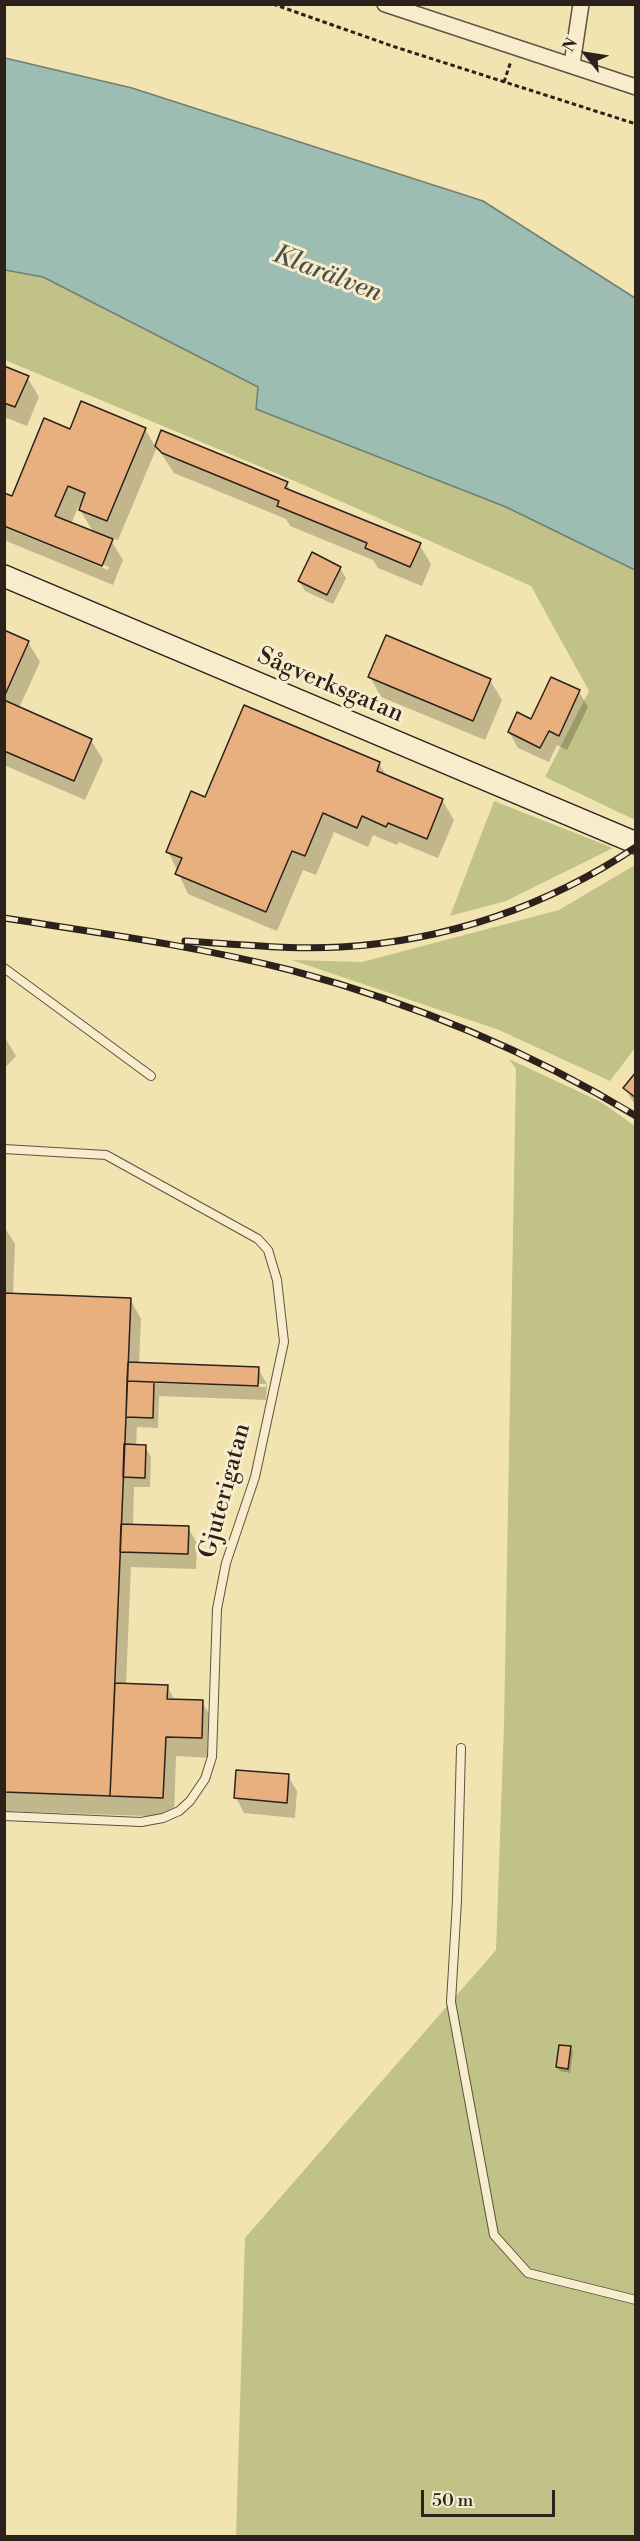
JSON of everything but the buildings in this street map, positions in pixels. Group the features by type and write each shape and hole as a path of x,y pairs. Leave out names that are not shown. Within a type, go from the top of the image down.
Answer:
{"street":[{"path":"385,4 515,49 572,64 636,87"},
{"path":"572,64 581,4"},
{"name":"Sågverksgatan","path":"4,576 636,843"}],"lane":[{"path":"4,968 151,1076"},
{"name":"Gjuterigatan","path":"4,1149 106,1155 258,1239 268,1250 277,1280 284,1342 255,1478 226,1563 217,1609 212,1757 199,1791 179,1811 162,1818 141,1822 4,1816"},
{"path":"461,1748 457,1901 451,2002 494,2235 528,2272 636,2300"}],"path":[{"path":"273,4 636,124"},
{"path":"504,82 515,49"}],"green space":[{"path":"4,270 43,277 258,387 256,409 506,507 635,570 635,820 545,777 589,691 531,586 304,485 5,360"},
{"path":"494,801 613,848 506,901 450,916"},
{"path":"635,865 635,1048 610,1081 499,1030 292,960 362,962 559,910"},
{"path":"509,1059 601,1102 635,1126 635,2536 236,2536 245,2238 496,1950 504,1724 516,1069"}],"water":[{"name":"Klarälven","path":"5,58 132,88 483,201 635,298 635,570 506,507 256,409 258,387 43,277 5,270"}],"railway":[{"path":"185,941 322,948 419,937 495,917 532,903 568,887 636,847"},
{"path":"4,918 219,954 290,970 380,997 511,1050 554,1070 636,1116"}]}
